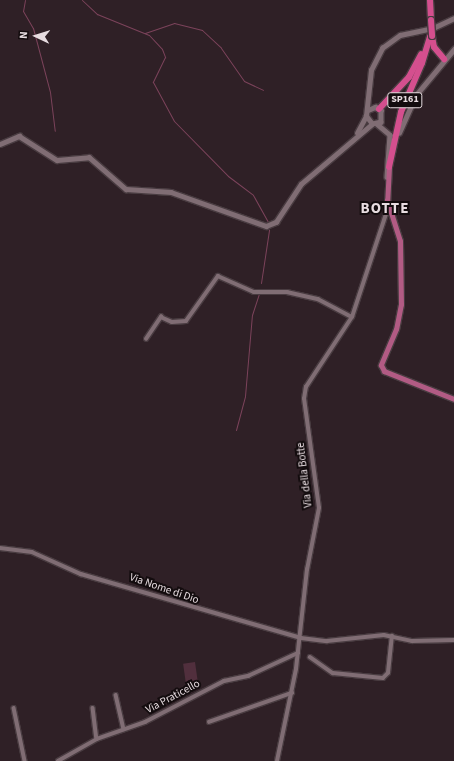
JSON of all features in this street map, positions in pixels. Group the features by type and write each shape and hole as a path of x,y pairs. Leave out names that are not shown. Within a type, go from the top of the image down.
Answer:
{"highway":[{"name":"SP161","path":"389,167 401,112 422,63 429,36 431,20 430,0"},
{"name":"SP161","path":"429,36 434,47 444,59"},
{"name":"SP161","path":"377,108 412,72 429,36"}],"main road":[{"path":"356,134 368,110 372,67 384,46 400,35 433,28 454,18"},
{"path":"387,180 389,167 410,107 444,59 454,49"},
{"path":"0,144 19,136 57,160 90,157 126,190 171,192 266,226 276,222 301,184 356,134 375,124 383,116 369,97"},
{"path":"368,110 377,108"},
{"path":"366,116 390,136 387,180 388,208 400,240 400,304 396,329 381,365 384,371 454,399"}],"street":[{"name":"Via della Botte","path":"277,761 292,693 301,638 307,570 319,508 304,399 306,387 352,317 388,208"},
{"path":"146,339 161,317 172,322 186,321 218,276 254,292 287,292 318,299 352,317"},
{"name":"Via Nome di Dio","path":"0,548 32,552 81,574 301,638 327,642 392,636 412,641 454,640"},
{"path":"310,656 333,673 383,678 388,673 392,636"},
{"name":"Via Praticello","path":"58,761 96,739 145,722 224,681 248,676 298,653"},
{"path":"209,722 292,693"},
{"path":"116,695 124,729"},
{"path":"14,708 25,761"},
{"path":"93,708 96,739"}],"shaded area":[{"path":"195,662 198,684 186,685 183,664"}],"waterway":[{"path":"25,0 23,11 33,28 50,92 55,131"},
{"path":"82,0 97,14 149,35 162,49 165,57 153,82 174,121 228,176 253,195 268,222"},
{"path":"145,33 174,23 202,30 221,48 244,81 263,90"},
{"path":"261,283 269,230"},
{"path":"236,430 245,396 252,315 259,294"}],"district":[{"name":"BOTTE","path":"385,209"}]}
